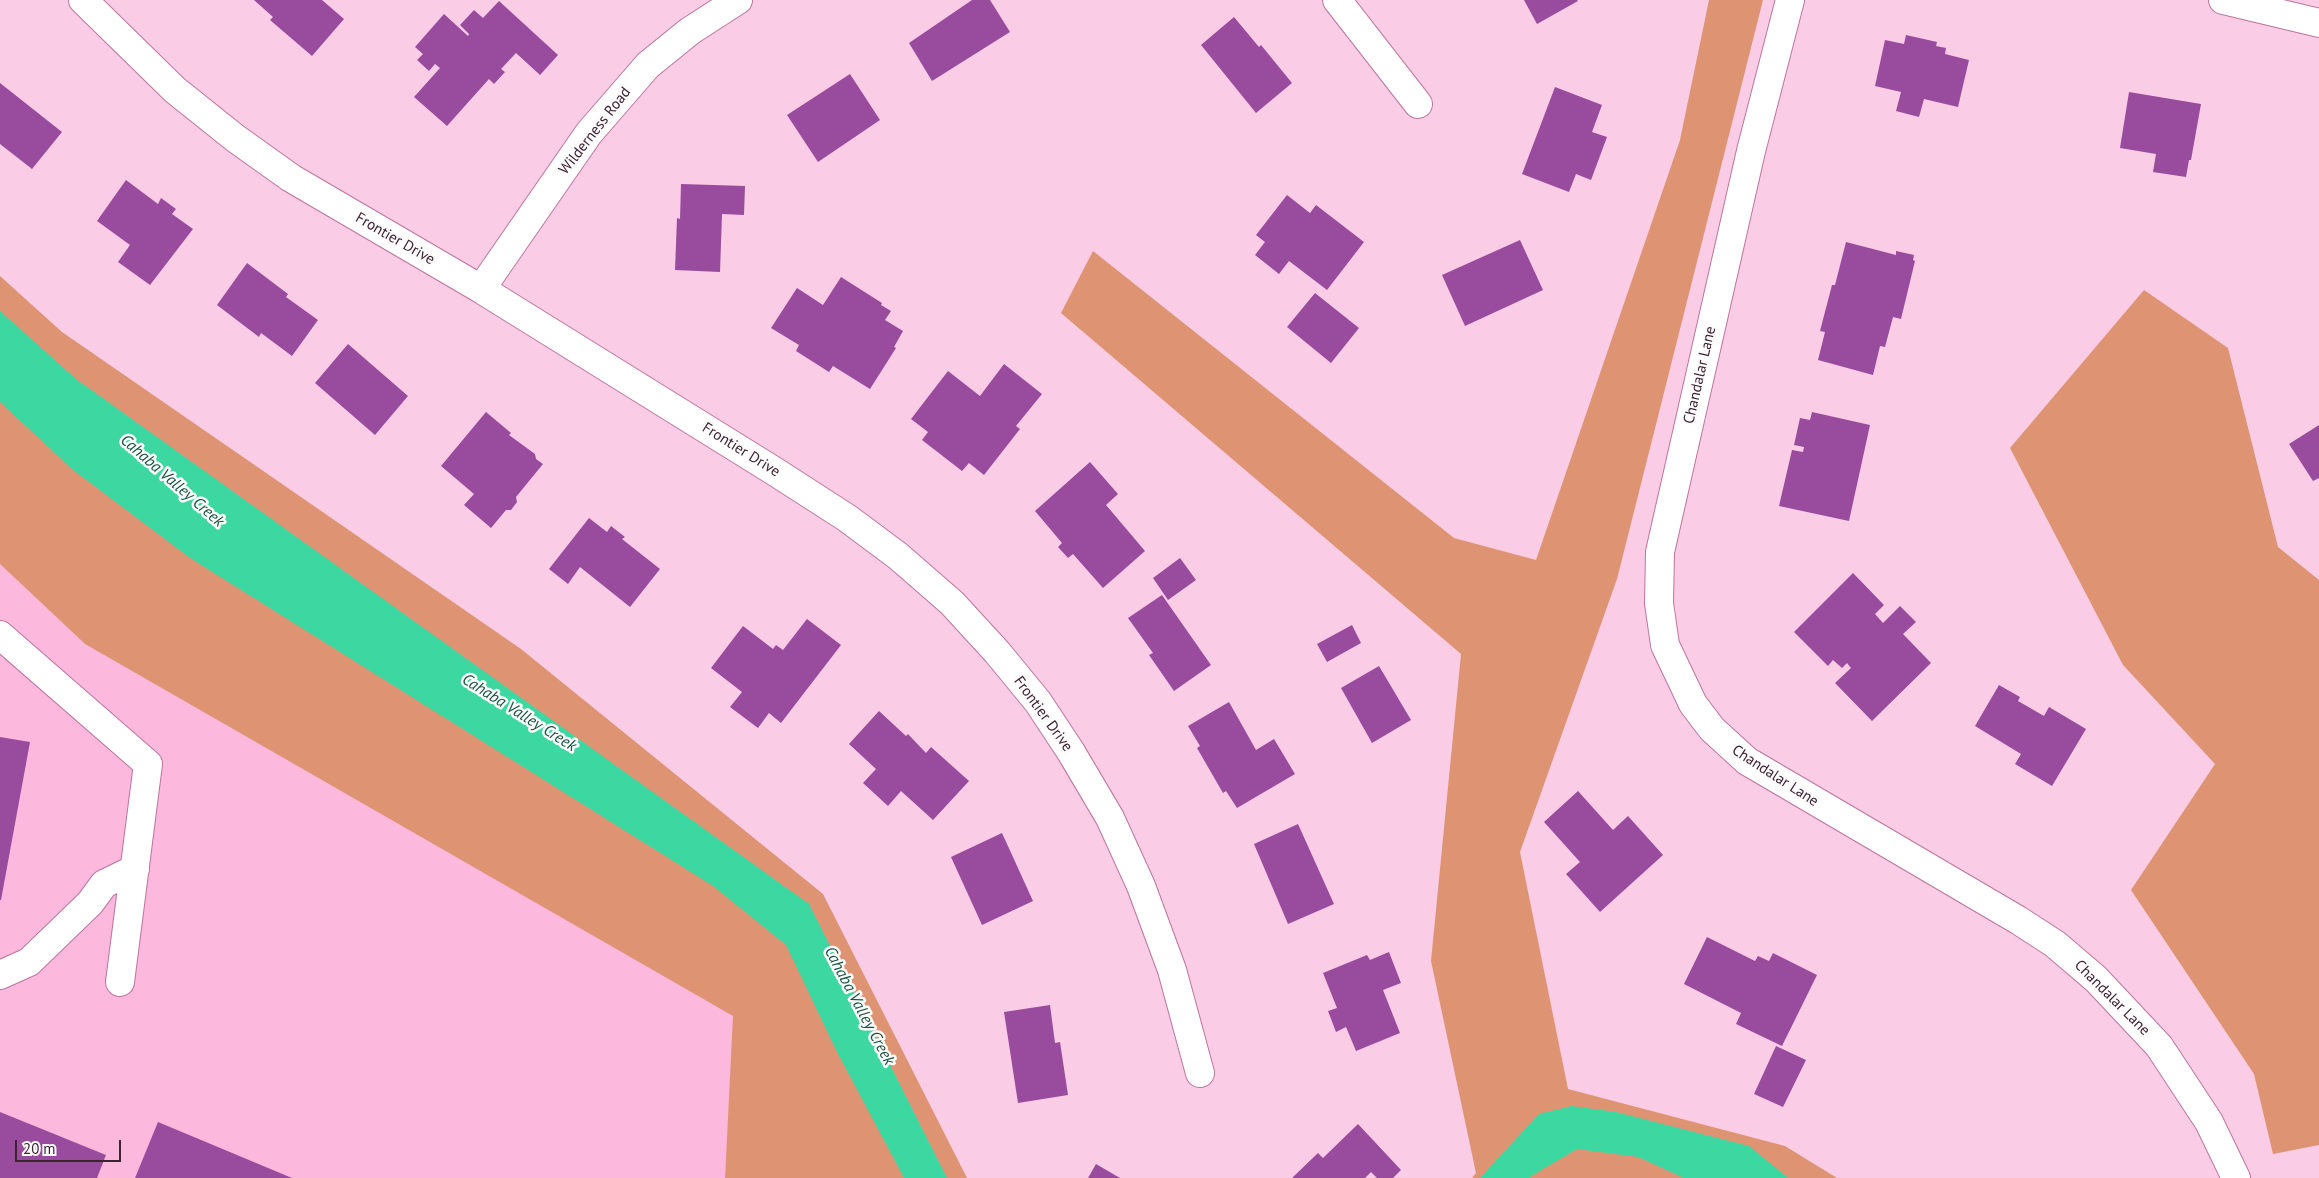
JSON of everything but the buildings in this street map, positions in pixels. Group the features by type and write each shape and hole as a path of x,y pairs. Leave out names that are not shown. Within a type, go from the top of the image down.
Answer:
{"street":[{"name":"Frontier Drive","path":"83,0 175,90 235,138 291,178 481,289 774,470 847,518 898,556 952,603 997,652 1038,702 1071,752 1110,818 1142,886 1172,970 1200,1072"},
{"name":"Wilderness Road","path":"481,289 589,133 648,66 690,31 738,0"},
{"path":"1337,0 1418,104"},
{"name":"Chandalar Lane","path":"1790,0 1751,151 1660,552 1659,603 1666,645 1693,704 1712,729 1747,761 2018,920 2055,944 2096,979 2159,1046 2209,1122 2236,1178"},
{"path":"2223,0 2319,22"},
{"path":"0,636 148,764 120,982"},
{"path":"0,975 29,962 90,904 104,884 134,869"}],"shaded area":[{"path":"1709,0 1763,0 1617,579 1520,852 1568,1089 1785,1146 1837,1178 1472,1178 1476,1173 1431,961 1461,654 1061,313 1093,251 1454,538 1536,560 1680,140"},
{"path":"0,276 62,332 521,649 823,894 967,1178 725,1178 733,1016 85,644 0,564"},
{"path":"2144,290 2228,348 2278,547 2319,580 2319,1145 2273,1154 2254,1074 2131,890 2215,764 2123,665 2010,448"},
{"path":"0,564 85,644 734,1016 725,1178 0,1178"}],"water":[{"name":"Cahaba Valley Creek","path":"0,311 76,379 809,904 947,1178 904,1178 836,1050 786,945 713,886 190,558 73,470 0,402"},
{"path":"1572,1106 1616,1112 1749,1146 1788,1178 1684,1178 1638,1157 1577,1149 1528,1178 1480,1178 1539,1114"}]}
